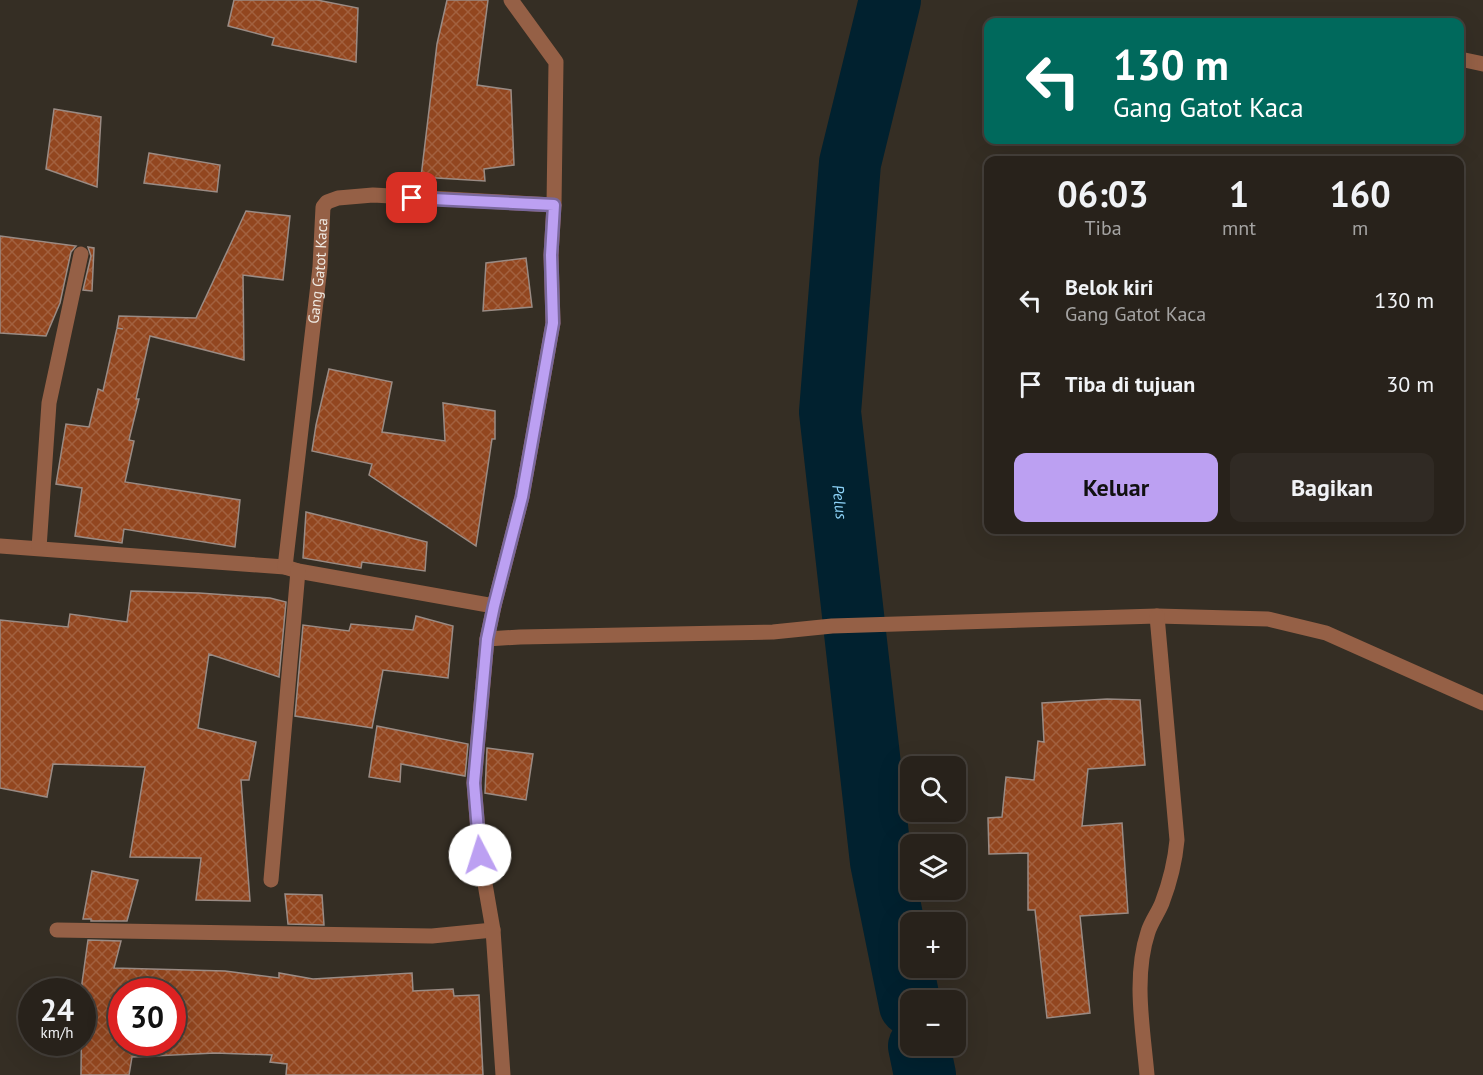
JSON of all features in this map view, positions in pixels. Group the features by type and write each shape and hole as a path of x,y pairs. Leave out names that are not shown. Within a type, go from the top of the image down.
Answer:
{"street":[{"path":"503,1075 493,930 480,855 474,783 487,639 522,497 553,323 551,255 556,62 515,2"},
{"path":"1464,60 1483,64"},
{"name":"Gang Gatot Kaca","path":"291,569 323,207 327,202 338,198 373,195 554,205"},
{"path":"39,548 49,403 81,254"},
{"path":"0,546 291,569 494,606"},
{"path":"271,880 291,569"},
{"path":"487,639 773,632 832,626 1156,616 1268,620 1326,633 1483,703"},
{"path":"1147,1075 1140,994 1142,963 1148,932 1162,904 1175,862 1177,840 1156,616"},
{"path":"57,930 449,936 493,930"}],"building":[{"path":"234,0 317,0 358,8 356,62 272,45 274,38 228,26"},
{"path":"447,0 488,0 477,85 511,90 514,165 484,169 485,181 421,177 437,44"},
{"path":"54,109 101,117 97,187 46,169"},
{"path":"149,153 220,165 217,192 144,183"},
{"path":"246,211 290,216 283,280 243,275 244,360 150,336 129,440 134,441 125,482 240,500 235,547 124,529 122,543 75,536 82,488 56,484 66,424 89,427 98,389 103,391 119,316 196,318"},
{"path":"0,236 76,246 71,252 60,303 46,336 0,333"},
{"path":"88,247 94,248 92,291 83,290 91,256"},
{"path":"526,258 532,307 483,311 486,263"},
{"path":"329,369 392,382 382,432 445,441 443,403 495,411 495,439 492,439 476,546 369,475 372,464 312,451"},
{"path":"306,512 427,542 425,571 362,562 361,568 303,558"},
{"path":"131,591 270,598 286,602 279,677 209,654 198,728 256,742 249,780 241,780 250,901 196,900 201,858 130,857 145,767 53,764 47,797 0,788 0,620 68,627 70,614 127,622"},
{"path":"416,616 453,626 448,678 383,670 372,728 295,716 303,625 349,631 351,624 413,630"},
{"path":"1107,699 1140,700 1145,765 1088,769 1082,826 1122,823 1128,913 1080,916 1090,1013 1047,1018 1035,910 1028,910 1028,853 989,854 988,818 1002,817 1006,777 1034,780 1038,741 1044,742 1042,703"},
{"path":"377,726 468,744 465,776 401,764 400,782 369,777"},
{"path":"487,748 533,754 526,800 485,793"},
{"path":"92,871 138,880 127,921 83,919"},
{"path":"285,894 322,895 324,925 288,924"},
{"path":"88,940 121,941 114,968 225,971 279,978 279,973 313,979 412,973 413,991 453,989 454,996 479,995 483,1075 286,1075 287,1064 270,1062 272,1055 186,1054 186,978 108,978 108,1056 153,1056 132,1057 129,1075 81,1075 81,1056 96,1056 96,978 83,978"}],"waterway":[{"name":"Pelus","path":"890,0 850,163 830,412 881,862 907,990"},
{"name":"Pelus","path":"921,1056 925,1075"}],"route":[{"path":"412,198 554,205 551,255 553,323 522,497 487,639 474,783 480,855"}]}
